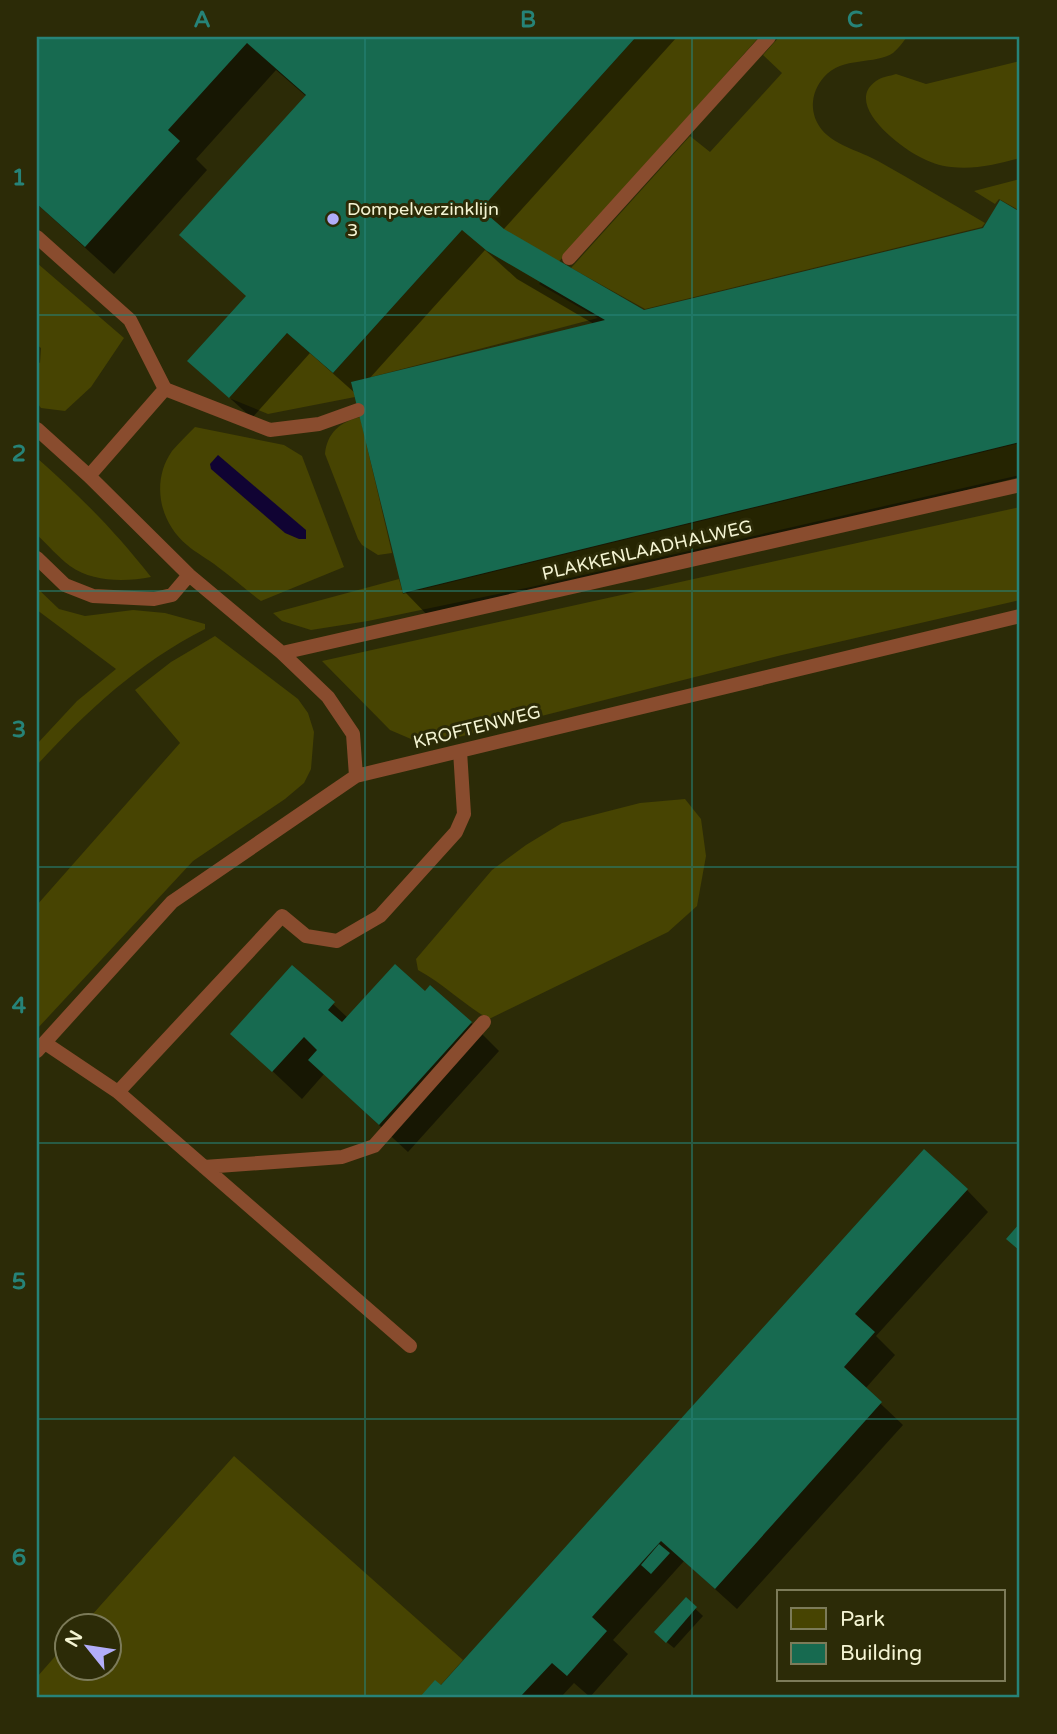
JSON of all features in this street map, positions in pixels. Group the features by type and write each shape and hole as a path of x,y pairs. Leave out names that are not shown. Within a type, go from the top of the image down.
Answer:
{"lane":[{"path":"569,258 769,37"},
{"path":"37,237 130,320 164,389 270,430 319,424 358,410"},
{"path":"89,476 164,389"},
{"path":"37,429 89,476 189,575 282,653 328,697 353,734 356,776"},
{"name":"PLAKKENLAADHALWEG","path":"282,653 1020,485"},
{"path":"37,558 65,585 93,596 154,599 172,595 189,575"},
{"name":"KROFTENWEG","path":"41,1047 172,902 356,776 1020,616"},
{"path":"118,1091 282,916 306,936 337,941 380,916 456,831 464,814 460,751"},
{"path":"204,1167 342,1157 374,1146 484,1022"},
{"path":"41,1047 118,1091 410,1346"}],"green space":[{"path":"636,37 759,37 539,284 598,318 352,382 355,397 268,414 229,398 287,333 333,373"},
{"path":"779,37 907,37 886,57 849,63 831,70 816,90 813,104 815,117 822,130 834,140 878,161 985,223 982,227 645,309 571,268 690,136 710,152 782,73 763,55"},
{"path":"1020,61 1020,158 969,168 931,162 911,152 889,135 870,113 866,101 868,90 876,81 896,74 926,84"},
{"path":"1020,179 1020,211 999,199 995,204 974,191"},
{"path":"37,263 124,338 91,387 65,411 41,408 37,403 37,361 40,363 41,348 37,345"},
{"path":"360,417 392,553 378,555 362,545 325,454 332,434 346,422"},
{"path":"195,427 284,445 302,456 344,567 261,601 177,536 164,513 161,501 162,475 172,451"},
{"path":"1020,443 1020,475 531,587 368,621 311,630 282,621 273,613 399,579 403,594"},
{"path":"37,458 97,514 151,577 120,580 88,575 61,559 37,535"},
{"path":"1020,507 1020,600 782,655 443,741 418,742 390,730 322,661"},
{"path":"37,588 59,609 85,616 133,610 165,613 205,624 205,629 158,657 115,690 37,765 37,744 77,701 116,669 37,610"},
{"path":"215,636 298,699 308,713 314,732 311,769 304,783 285,799 193,861 37,1029 37,905 180,743 135,690 171,662"},
{"path":"685,799 701,819 706,856 697,906 668,932 489,1019 418,970 416,959 492,870 526,845 562,823 640,803"},
{"path":"234,1456 463,1660 430,1697 37,1697 37,1677 52,1660 52,1682 122,1682 122,1612 95,1612"}],"shaded area":[{"path":"218,455 306,530 306,539 285,533 211,469 210,464"}],"building":[{"path":"37,37 636,37 481,209 504,229 644,310 983,228 1000,200 1020,212 1020,442 403,593 351,382 605,320 487,251 462,230 333,373 287,333 229,398 187,361 246,296 179,235 306,95 247,43 168,130 180,141 85,247 37,204"},
{"path":"395,964 425,991 430,985 472,1022 379,1125 308,1060 317,1050 304,1037 272,1072 230,1034 292,965 335,1002 328,1010 342,1022"},
{"path":"924,1149 968,1189 855,1314 875,1332 844,1367 882,1402 715,1589 661,1541 592,1617 607,1631 567,1676 552,1663 520,1697 420,1697 435,1680 441,1685"},
{"path":"1020,1223 1020,1248 1019,1250 1006,1239"},
{"path":"659,1544 670,1553 651,1574 641,1565"},
{"path":"686,1597 697,1607 666,1643 654,1632"}],"place":[{"name":"Dompelverzinklijn 3","path":"333,219"}]}
